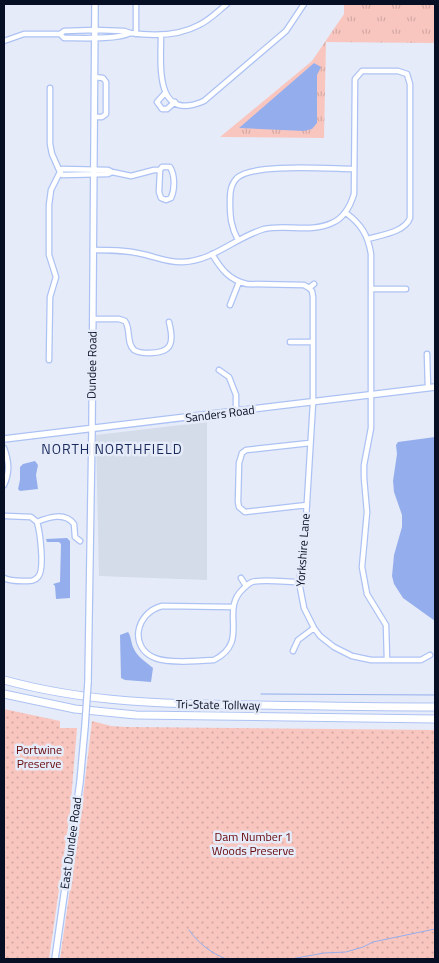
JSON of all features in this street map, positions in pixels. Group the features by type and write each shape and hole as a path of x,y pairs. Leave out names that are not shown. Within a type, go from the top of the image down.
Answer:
{"highway":[{"name":"Tri-State Tollway","path":"4,680 37,689 76,696 136,702 435,707"},
{"name":"Tri-State Tollway","path":"4,694 75,709 143,716 435,719"}],"main road":[{"name":"Dundee Road","path":"85,726 88,682 92,428 95,4"},
{"name":"Sanders Road","path":"4,439 435,387"},
{"name":"East Dundee Road","path":"55,959 80,782 85,726"}],"street":[{"path":"136,4 136,34"},
{"path":"4,41 24,34 60,34 64,31 124,31 136,34 161,35 181,32 198,26 227,4"},
{"path":"161,35 161,81 165,93 170,100 179,104 193,106 204,101 286,31 304,4"},
{"path":"60,34 64,38 94,38 125,36 130,33"},
{"path":"93,250 132,252 179,262 194,261 266,229 326,225 337,220 346,213 354,194 354,85 358,74 362,71 398,71 407,74 410,84 410,218 403,227 368,239"},
{"path":"94,77 105,79 106,90 106,114 102,117 94,117"},
{"path":"50,88 50,144 52,154 62,174 73,175 108,170 131,176 160,170 165,166 170,167 172,170 173,192 171,198 166,200 161,198 159,192 160,170"},
{"path":"165,93 157,102 162,109 167,109 175,102"},
{"path":"50,94 57,94"},
{"path":"49,360 50,297 56,277 49,254 49,205 51,190 62,169 94,172"},
{"path":"73,169 73,175"},
{"path":"238,240 230,222 230,195 234,182 238,177 250,172 269,169 354,169"},
{"path":"233,171 238,177"},
{"path":"346,213 357,221 364,231 371,254 371,428 364,465 367,512 362,567 367,594 386,625 387,660"},
{"path":"212,254 226,274 239,282 247,284 304,285 309,288 314,284"},
{"path":"230,305 239,282"},
{"name":"Yorkshire Lane","path":"309,288 312,291 313,297 313,403 304,551 299,582 301,600 314,628 326,642 343,653 361,658 387,660 421,660 430,655"},
{"path":"371,289 406,289"},
{"path":"93,319 119,319 125,321 130,331 130,344 136,351 141,353 162,353 170,346 171,331 169,322"},
{"path":"290,342 313,342"},
{"path":"49,352 56,352"},
{"path":"427,354 428,388"},
{"path":"219,370 229,377 236,395 236,412"},
{"path":"307,504 240,512 238,502 239,463 240,452 246,450 310,443"},
{"path":"4,448 9,467 4,485"},
{"path":"4,516 31,517 38,522 41,553 40,574 38,578 33,581 12,581 4,578"},
{"path":"38,522 51,517 62,516 68,518 74,524 76,537 80,541"},
{"path":"241,578 246,586"},
{"path":"233,607 162,606 154,608 141,620 138,638 141,646 158,660 214,660 222,656 229,649 233,639 233,607 238,594 246,586 252,582 299,582"},
{"path":"293,651 298,640 314,628"}],"shaded area":[{"path":"207,422 207,580 99,576 96,435"}],"green space":[{"path":"344,4 435,4 435,43 326,42 324,138 220,137 312,61 344,14"},
{"name":"Portwine Preserve","path":"4,709 60,721 60,728 77,728 70,812 49,959 4,959"},
{"name":"Dam Number 1 Woods Preserve","path":"92,721 111,726 127,727 435,730 435,959 60,959"}],"water":[{"path":"314,63 321,67 317,75 317,123 312,129 304,131 239,128"},
{"path":"435,437 435,621 403,598 394,584 392,576 394,555 402,527 402,515 394,492 393,481 397,454 396,445 398,442"},
{"path":"35,461 38,465 36,475 38,489 20,491 18,489 20,467 23,464"},
{"path":"67,538 70,541 70,598 56,599 55,586 53,584 60,582 61,544 59,542 47,542 46,539"},
{"path":"128,632 137,654 153,668 151,682 121,678 120,635"}],"waterway":[{"path":"261,694 435,695"},
{"path":"291,959 324,953 346,952 373,942 435,929"},
{"path":"189,930 205,947 226,959"}],"district":[{"name":"NORTH NORTHFIELD","path":"112,449"}]}
